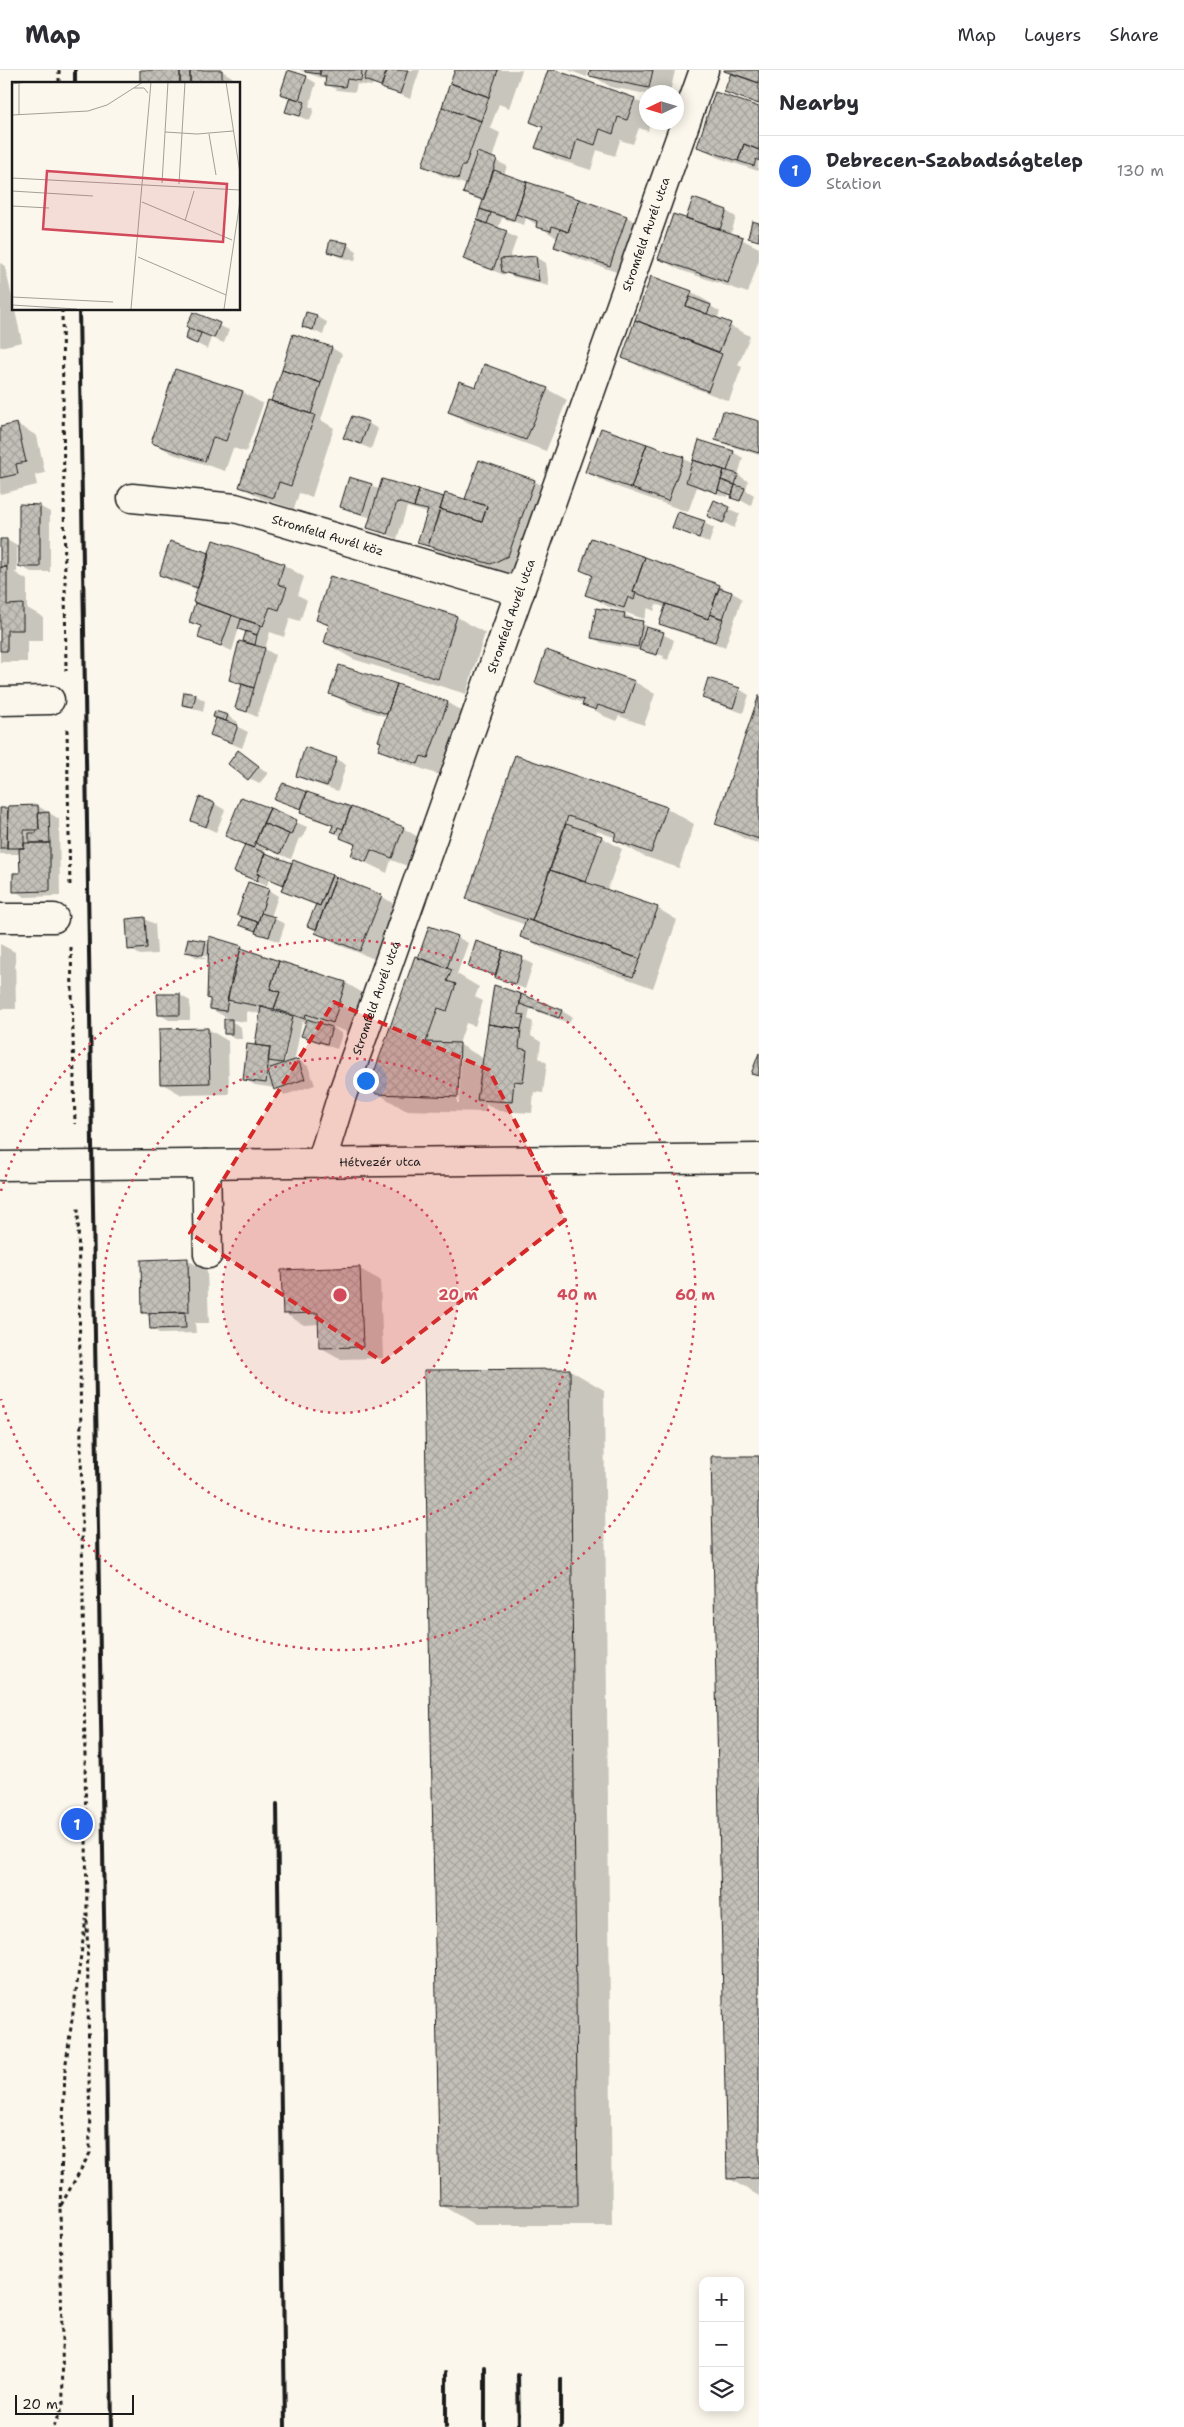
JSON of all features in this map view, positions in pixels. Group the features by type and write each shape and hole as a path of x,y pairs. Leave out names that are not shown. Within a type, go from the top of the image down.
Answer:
{"street":[{"name":"Stromfeld Aurél utca","path":"321,1163 342,1095 704,70"},
{"name":"Stromfeld Aurél köz","path":"132,498 235,508 520,592"},
{"path":"0,701 50,700"},
{"path":"0,918 54,918"},
{"name":"Hétvezér utca","path":"0,1166 759,1158"},
{"path":"206,1164 208,1254"}],"path":[{"path":"60,2207 90,2153 78,1206"},
{"path":"54,2427 63,2406 60,2207 65,2070 87,1910"}],"highlighted area":[{"path":"334,1002 489,1070 565,1220 383,1362 190,1233"}],"building":[{"path":"140,70 180,70 180,82 140,82"},
{"path":"180,70 190,70 190,82 180,82"},
{"path":"190,70 222,70 222,82 190,82"},
{"path":"288,70 307,76 299,100 280,94"},
{"path":"305,70 320,70 320,74 305,72"},
{"path":"320,70 362,70 361,81 347,79 345,87 325,85 326,76 320,76"},
{"path":"367,70 387,70 381,86 364,80"},
{"path":"387,70 408,70 400,94 381,88"},
{"path":"455,70 498,70 489,97 450,83"},
{"path":"548,70 555,70 635,98 627,120 618,117 613,134 600,129 595,145 577,139 571,160 535,148 543,127 530,122"},
{"path":"590,70 653,70 650,85 639,86 589,76"},
{"path":"759,70 759,83 724,71"},
{"path":"731,73 759,83 759,104 724,92"},
{"path":"450,83 489,97 481,121 442,107"},
{"path":"715,92 759,107 759,150 744,144 738,161 697,147"},
{"path":"290,97 305,102 300,116 285,112"},
{"path":"442,107 481,121 465,166 462,166 458,179 422,166"},
{"path":"744,144 759,150 759,161 756,159 754,166 738,161"},
{"path":"477,152 497,159 483,200 463,193"},
{"path":"494,170 527,182 514,220 480,209"},
{"path":"527,182 579,199 568,232 552,226 551,231 536,227 537,221 516,214"},
{"path":"693,198 727,210 720,229 686,218"},
{"path":"579,199 627,216 610,266 554,247 560,229 568,232"},
{"path":"480,209 491,213 487,224 477,220"},
{"path":"673,214 743,237 728,283 658,259"},
{"path":"477,220 507,231 493,270 463,259"},
{"path":"752,221 759,223 759,241 748,238"},
{"path":"330,240 348,243 344,256 327,252"},
{"path":"536,256 539,281 502,272 500,259"},
{"path":"651,276 692,291 686,306 731,323 719,352 635,320"},
{"path":"690,297 711,305 707,314 686,306"},
{"path":"193,312 220,323 214,338 186,327"},
{"path":"306,312 317,315 313,330 302,327"},
{"path":"635,320 722,354 708,391 622,358"},
{"path":"189,328 201,333 197,344 185,339"},
{"path":"293,334 332,347 321,383 282,370"},
{"path":"484,364 548,388 526,440 448,412 459,381 476,387"},
{"path":"175,369 243,391 226,441 213,437 205,461 151,443"},
{"path":"282,370 321,383 311,414 271,401"},
{"path":"268,400 315,415 291,486 279,482 274,498 239,487"},
{"path":"723,411 759,421 759,453 715,440"},
{"path":"352,416 369,422 361,444 343,438"},
{"path":"17,423 26,462 16,464 18,474 0,478 0,427"},
{"path":"601,428 647,444 631,488 585,472"},
{"path":"699,440 734,451 727,471 693,460"},
{"path":"647,444 684,457 668,501 631,488"},
{"path":"479,460 535,480 508,556 491,564 428,546 440,509 482,522 487,506 465,499"},
{"path":"693,460 724,470 717,493 686,482"},
{"path":"724,470 738,474 735,485 721,480"},
{"path":"349,477 372,484 362,514 340,507"},
{"path":"382,479 419,490 414,507 397,502 387,534 367,528"},
{"path":"721,480 735,485 732,495 718,490"},
{"path":"735,485 745,488 740,501 731,498"},
{"path":"419,490 444,497 428,546 417,543 428,510 414,507"},
{"path":"445,493 487,506 482,522 440,509"},
{"path":"714,500 730,507 723,523 707,516"},
{"path":"19,504 40,505 40,567 19,567"},
{"path":"678,512 705,521 699,538 672,528"},
{"path":"591,538 645,557 633,592 636,593 634,600 628,597 624,608 585,595 592,575 580,570"},
{"path":"0,539 7,539 7,567 0,567"},
{"path":"213,540 284,564 278,584 287,587 279,610 270,607 263,626 193,602"},
{"path":"170,541 210,553 198,588 159,575"},
{"path":"645,557 720,585 708,619 633,592"},
{"path":"0,567 7,567 7,605 23,604 23,630 7,630 7,651 0,651"},
{"path":"330,576 457,616 438,679 324,643 329,625 316,620"},
{"path":"719,588 732,592 723,619 710,614"},
{"path":"195,603 232,615 221,646 198,638 201,626 189,622"},
{"path":"666,604 708,619 710,614 723,619 715,642 659,624"},
{"path":"596,608 625,613 624,618 643,621 638,647 591,638"},
{"path":"241,619 261,625 257,635 238,629"},
{"path":"646,627 664,632 657,655 639,650"},
{"path":"246,631 257,635 255,645 243,641"},
{"path":"239,641 265,648 254,688 229,680"},
{"path":"546,650 635,681 624,714 598,705 596,710 582,705 584,700 535,683"},
{"path":"339,665 397,684 387,714 329,694"},
{"path":"708,678 740,688 733,708 702,698"},
{"path":"242,684 254,688 247,712 235,708"},
{"path":"397,684 448,702 428,758 421,756 418,764 378,750 381,742 378,741"},
{"path":"184,692 196,694 193,707 182,705"},
{"path":"759,695 759,839 715,824"},
{"path":"215,711 228,715 226,721 213,717"},
{"path":"216,718 238,725 232,743 210,735"},
{"path":"305,747 337,758 327,786 296,776"},
{"path":"238,750 259,766 248,780 228,764"},
{"path":"515,755 667,807 651,853 614,840 616,832 568,816 532,921 466,899"},
{"path":"283,783 307,792 301,809 274,799"},
{"path":"307,792 351,807 343,829 338,827 336,833 331,831 333,825 300,813"},
{"path":"199,797 215,803 206,827 191,821"},
{"path":"241,797 270,808 253,848 225,836"},
{"path":"38,805 39,830 24,830 24,848 7,848 8,806"},
{"path":"351,807 404,827 392,858 371,850 366,862 351,856 355,844 340,838"},
{"path":"0,808 8,808 7,848 0,848"},
{"path":"270,808 297,820 291,835 263,823"},
{"path":"49,812 50,843 29,843 29,833 36,833 39,830 38,813"},
{"path":"263,823 289,834 280,854 255,843"},
{"path":"566,824 602,836 586,882 550,870"},
{"path":"24,843 50,843 50,891 13,892 13,873 20,873 19,848 24,848"},
{"path":"245,844 265,853 257,874 259,874 257,881 234,872"},
{"path":"265,853 292,863 284,885 257,874"},
{"path":"293,860 332,875 320,906 281,891"},
{"path":"550,870 658,907 640,959 532,921"},
{"path":"332,875 336,877 316,929 307,926 316,904 320,906"},
{"path":"336,877 382,895 360,951 315,933"},
{"path":"248,882 269,889 258,922 237,915"},
{"path":"261,913 275,917 269,937 255,933"},
{"path":"145,917 147,948 128,950 126,919"},
{"path":"242,917 258,922 256,931 239,925"},
{"path":"526,919 640,959 633,977 520,937"},
{"path":"429,926 458,936 447,968 418,958"},
{"path":"209,936 242,946 232,976 226,1011 210,1009 210,999 207,998"},
{"path":"188,938 206,941 203,955 185,952"},
{"path":"476,941 503,950 495,975 468,967"},
{"path":"241,948 279,961 270,989 280,992 274,1009 227,1000"},
{"path":"503,950 523,957 515,984 495,978"},
{"path":"415,956 452,970 447,981 456,984 447,1011 438,1008 426,1042 460,1043 458,1097 376,1094 370,1084"},
{"path":"279,961 346,982 333,1023 306,1014 305,1019 274,1009 280,992 270,989"},
{"path":"494,985 521,994 518,1014 524,1015 521,1029 488,1024"},
{"path":"157,994 180,994 180,1015 158,1015"},
{"path":"521,994 562,1010 559,1018 520,1004"},
{"path":"261,1007 293,1016 283,1063 268,1061 270,1047 255,1045"},
{"path":"224,1019 232,1019 232,1034 224,1034"},
{"path":"307,1019 332,1027 327,1044 301,1036"},
{"path":"488,1024 521,1029 519,1048 527,1050 523,1082 514,1081 512,1102 477,1100"},
{"path":"208,1028 210,1083 160,1084 159,1029"},
{"path":"247,1044 270,1047 266,1083 243,1080"},
{"path":"759,1053 759,1076 751,1074"},
{"path":"298,1059 305,1079 274,1090 267,1069"},
{"path":"188,1258 189,1312 142,1313 141,1260"},
{"path":"360,1267 363,1347 319,1348 318,1313 283,1314 281,1270"},
{"path":"185,1312 186,1328 150,1329 149,1313"},
{"path":"570,1369 578,2206 440,2206 424,1370"},
{"path":"711,1456 759,1456 759,2178 727,2179"}],"railway":[{"path":"75,70 75,82"},
{"path":"79,310 112,2427"},
{"path":"277,1804 285,2427"},
{"path":"485,2367 485,2427"},
{"path":"446,2372 446,2427"},
{"path":"518,2375 519,2427"},
{"path":"561,2379 561,2427"}],"place":[{"name":"Debrecen-Szabadságtelep","path":"77,1824"}]}
